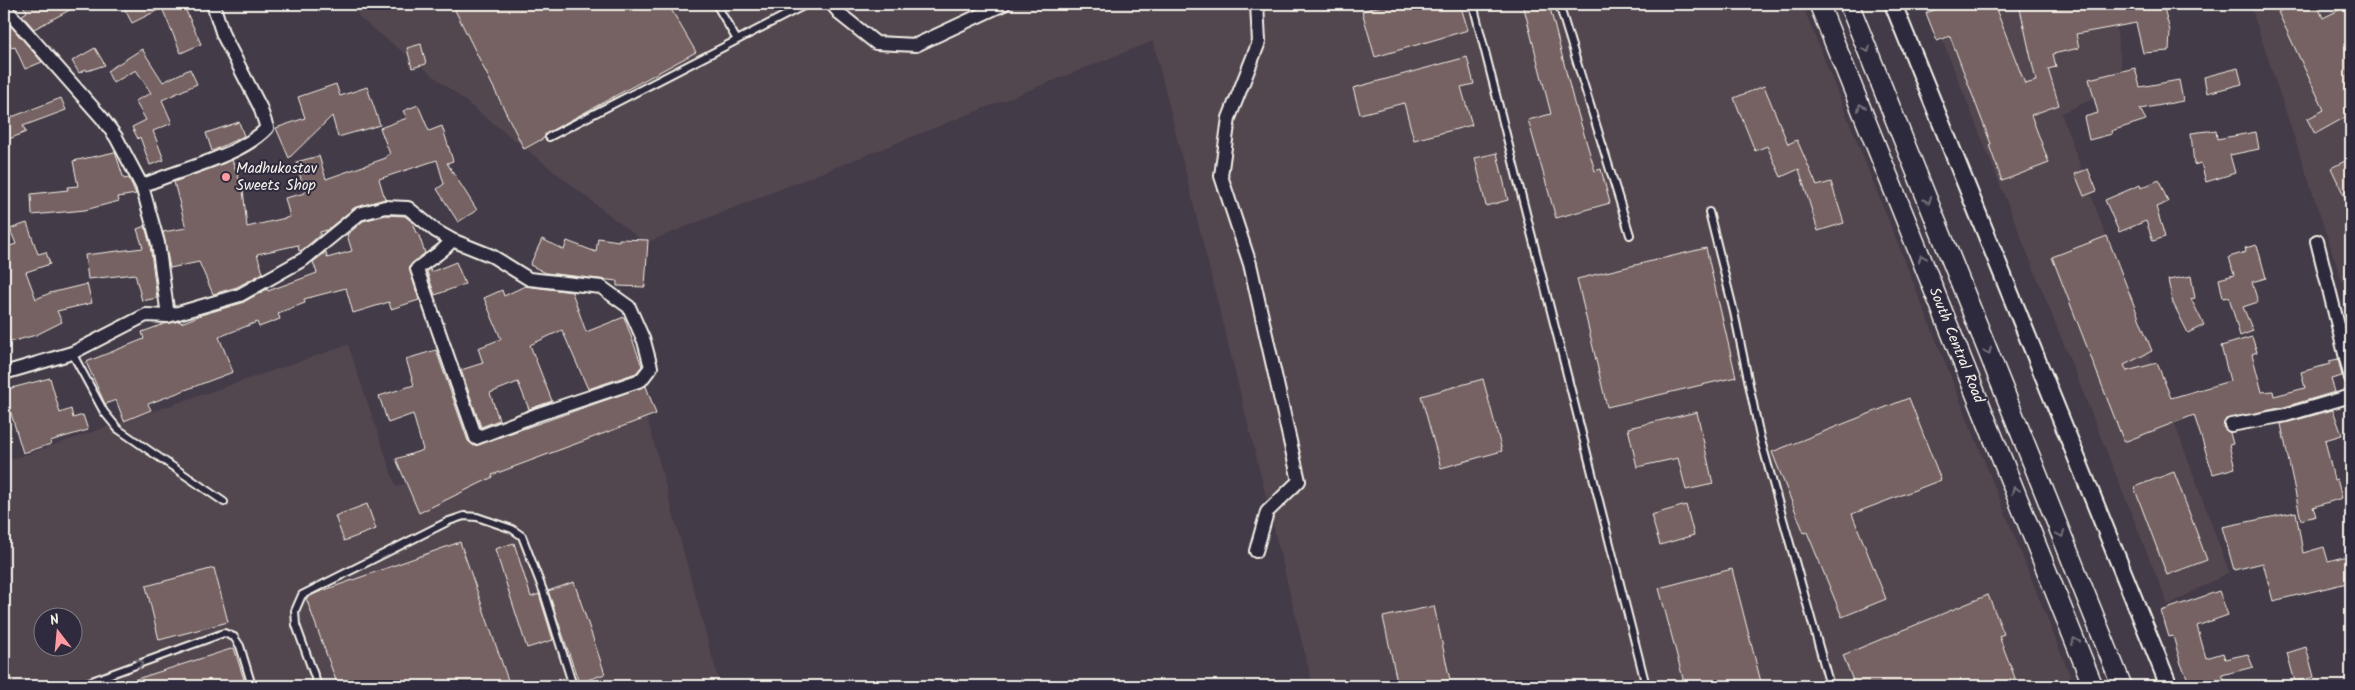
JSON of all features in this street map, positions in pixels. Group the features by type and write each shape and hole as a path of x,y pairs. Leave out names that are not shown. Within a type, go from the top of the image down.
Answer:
{"main road":[{"name":"South Central Road","path":"1819,4 2093,686"},
{"name":"South Central Road","path":"1849,4 2122,686"},
{"path":"1982,407 2007,398"}],"street":[{"path":"142,186 170,174 192,169 257,139 267,128 260,107 223,35 213,4"},
{"path":"832,4 841,15 876,43 916,45 1004,4"},
{"path":"1256,4 1259,42 1229,118 1221,176 1250,264 1299,481 1268,512 1256,551"},
{"path":"1894,4 2169,686"},
{"path":"4,7 102,118 116,137 142,186 158,243 168,316"},
{"path":"4,373 72,353 146,315 168,316 240,296 304,259 359,214 385,207 408,208 436,231 452,240 492,256 528,279 600,288 629,307 644,341 651,367 641,380 536,415 476,438 417,269 426,260 444,251 452,240"},
{"path":"2317,242 2351,378"},
{"path":"2231,425 2286,415 2351,396"}],"lane":[{"path":"716,4 737,40"},
{"path":"550,137 807,4"},
{"path":"1473,4 1646,686"},
{"path":"1559,4 1630,235"},
{"path":"1709,212 1734,312 1760,438 1830,686"},
{"path":"72,353 104,412 118,430 224,502"},
{"path":"318,686 296,625 295,611 302,595 449,521 464,516 476,517 512,529 522,536 544,593 573,686"},
{"path":"78,686 224,632 234,637 240,646 252,686"}],"shaded area":[{"path":"353,4 1802,4 2074,686 1313,686 1153,41 645,243 360,18"},
{"path":"1928,4 2113,4 2124,86 2061,113 2229,572 2168,605"},
{"path":"2250,4 2351,4 2351,308"},
{"path":"348,345 396,487 643,403 720,686 4,686 4,462"}],"building":[{"path":"22,4 81,4 34,29 22,15 27,12"},
{"path":"122,4 183,4 201,44 181,53 162,8 132,23"},
{"path":"452,4 668,4 696,52 547,133 544,138 524,149"},
{"path":"1388,4 1460,4 1468,30 1375,57 1362,11"},
{"path":"1523,4 1549,4 1575,107 1595,171 1601,169 1610,203 1556,218 1528,120 1551,114"},
{"path":"1950,4 1994,4 2025,84 2036,81 2019,4 2136,4 2137,9 2163,4 2170,31 2169,51 2143,53 2136,23 2076,34 2079,48 2053,54 2056,67 2048,69 2059,105 2031,115 2049,163 2002,181 1989,145 1991,144 1950,36 1937,41 1926,13"},
{"path":"2294,4 2317,4 2323,18 2351,4 2351,114 2315,134 2307,119 2324,110 2278,12"},
{"path":"9,24 42,62 25,69 15,47 12,48 4,35 4,28"},
{"path":"421,44 426,64 412,68 407,48"},
{"path":"95,48 105,65 87,71 86,69 79,73 72,61"},
{"path":"142,49 163,82 190,69 197,84 162,100 172,123 153,131 164,160 150,165 140,137 138,139 132,127 146,120 135,101 151,93 136,70 113,83 107,71"},
{"path":"1467,57 1474,84 1461,87 1472,125 1414,140 1404,103 1360,114 1353,88"},
{"path":"2135,68 2140,87 2179,80 2183,101 2140,109 2146,120 2111,131 2112,134 2089,140 2084,117 2098,113 2089,79"},
{"path":"2238,68 2242,84 2207,93 2204,77"},
{"path":"336,84 340,96 367,87 380,125 338,137 332,116 289,158 276,128 305,118 298,97"},
{"path":"1764,86 1788,144 1797,140 1817,186 1831,182 1844,223 1818,231 1799,169 1781,177 1767,146 1755,151 1734,98"},
{"path":"61,98 66,110 23,126 26,132 4,141 4,120"},
{"path":"418,105 429,131 442,126 453,161 447,163 477,210 458,222 437,189 444,184 437,160 379,179 385,199 354,208 327,230 320,232 320,235 302,250 299,251 298,245 257,254 263,273 237,287 213,294 199,262 170,268 163,232 186,228 174,182 232,160 243,189 247,227 290,217 285,198 305,193 296,162 319,156 326,179 386,158 390,154 380,128 407,118 403,111"},
{"path":"239,122 244,136 212,151 206,133"},
{"path":"2216,130 2217,139 2256,132 2259,149 2230,155 2235,173 2206,182 2201,163 2194,165 2191,133"},
{"path":"115,152 124,179 129,178 136,194 118,197 119,201 85,210 32,215 31,194 68,190 67,187 78,186 73,161"},
{"path":"1497,153 1508,200 1486,206 1475,158"},
{"path":"2351,158 2351,210 2331,168"},
{"path":"2088,169 2097,191 2084,196 2075,174"},
{"path":"2159,180 2168,202 2156,207 2165,237 2153,241 2146,221 2119,232 2105,200 2140,185 2141,188"},
{"path":"386,215 405,216 412,222 416,233 418,233 425,253 409,267 419,300 391,309 389,302 353,313 346,288 304,299 305,303 278,313 280,319 259,327 257,322 219,337 233,372 148,404 151,410 124,421 116,400 105,404 86,362 144,339 142,332 164,324 180,321 181,323 242,303 267,289 268,291 317,273 313,262 326,252 327,258 352,251 347,235 363,221"},
{"path":"27,223 38,254 46,252 50,264 26,272 36,299 50,293 87,284 92,303 57,311 62,322 36,335 10,342 4,319 4,312 10,310 4,294 4,248 16,244 10,229"},
{"path":"145,226 150,245 157,298 142,301 135,274 88,279 85,255 143,248 137,229"},
{"path":"2107,236 2152,351 2124,365 2127,371 2157,363 2171,398 2230,381 2221,346 2252,337 2257,352 2252,354 2262,392 2273,391 2274,396 2305,388 2301,372 2330,364 2329,361 2338,359 2342,376 2331,379 2335,392 2284,407 2226,419 2223,427 2230,433 2233,444 2229,445 2235,468 2213,474 2194,415 2124,442 2052,257"},
{"path":"598,238 619,241 619,239 648,240 645,287 617,286 617,281 546,273 530,265 542,239 564,250 567,241 596,252"},
{"path":"2257,245 2266,278 2252,282 2258,302 2243,307 2253,331 2240,336 2229,297 2223,298 2219,279 2234,275 2229,257 2246,252 2245,248"},
{"path":"1706,248 1736,377 1607,407 1577,279"},
{"path":"456,262 465,284 435,295 427,272 430,269 431,272"},
{"path":"2191,276 2195,298 2191,299 2204,325 2188,333 2173,303 2168,280"},
{"path":"525,286 572,292 586,332 624,317 642,366 636,373 588,389 562,330 530,345 552,401 529,409 518,382 490,393 499,420 481,427 461,370 483,363 478,348 501,339 484,298 502,290 504,296"},
{"path":"436,350 468,441 474,446 646,386 656,414 492,475 493,477 419,513 396,459 423,450 413,414 388,423 379,396 414,385 406,359"},
{"path":"50,378 60,413 71,409 73,418 83,415 88,430 50,441 51,444 23,453 10,410 4,410 4,390"},
{"path":"1483,379 1502,451 1441,468 1421,396"},
{"path":"1909,398 1941,480 1852,514 1886,599 1842,617 1807,532 1804,533 1772,452"},
{"path":"2333,410 2342,435 2325,440 2334,480 2337,479 2342,498 2313,507 2316,516 2301,520 2281,424"},
{"path":"1697,412 1713,484 1686,490 1678,458 1637,467 1628,428"},
{"path":"2174,472 2207,560 2167,575 2134,487"},
{"path":"367,504 376,529 344,541 335,516"},
{"path":"1686,505 1694,535 1660,545 1651,515"},
{"path":"2296,512 2303,553 2324,547 2328,561 2351,555 2351,582 2273,601 2263,563 2234,570 2222,527"},
{"path":"460,542 510,686 338,686 306,598"},
{"path":"514,543 531,597 539,594 553,640 527,648 495,549"},
{"path":"214,568 228,622 159,640 146,586"},
{"path":"1732,569 1762,686 1685,686 1659,588"},
{"path":"574,582 605,674 579,683 548,591"},
{"path":"2219,591 2228,615 2197,626 2206,658 2223,653 2225,659 2248,654 2253,667 2222,675 2227,686 2191,686 2181,664 2173,636 2169,637 2161,611"},
{"path":"1988,595 2004,634 1999,636 2018,686 1855,686 1843,655"},
{"path":"1434,606 1450,680 1423,686 1398,686 1383,617"},
{"path":"2306,647 2314,677 2295,682 2287,653"},
{"path":"234,648 246,686 125,686 124,683"}],"place":[{"name":"Madhukostav Sweets Shop","path":"226,177"}]}
